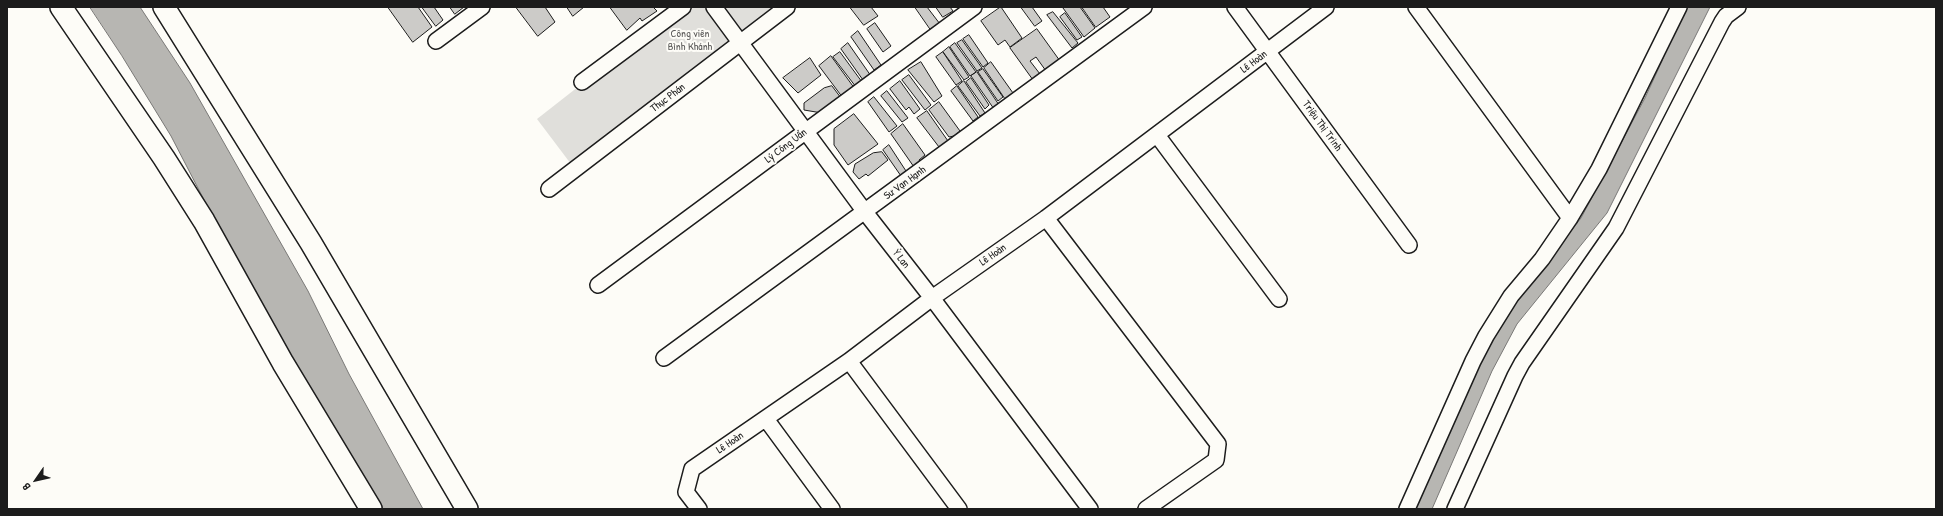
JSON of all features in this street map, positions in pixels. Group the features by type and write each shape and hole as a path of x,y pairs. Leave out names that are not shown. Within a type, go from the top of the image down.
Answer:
{"street":[{"path":"61,7 164,158 200,215 283,364 371,509"},
{"path":"164,7 311,243 467,509"},
{"path":"436,41 482,7"},
{"path":"582,82 683,7"},
{"name":"Ỷ Lan","path":"714,7 739,44 1090,509"},
{"name":"Thục Phán","path":"549,189 787,7"},
{"name":"Lý Công Uẩn","path":"598,285 974,7"},
{"name":"Sư Vạn Hạnh","path":"664,358 1144,7"},
{"name":"Triệu Thị Trinh","path":"1235,7 1409,245"},
{"name":"Lê Hoàn","path":"699,509 686,492 692,469 849,361 932,298 1046,218 1326,7"},
{"path":"1416,7 1570,218"},
{"path":"1407,509 1473,361 1486,336 1511,296 1542,259 1570,218 1599,168 1679,7"},
{"path":"1455,509 1522,363 1616,228 1722,22 1726,16 1738,7"},
{"path":"1157,135 1279,299"},
{"path":"1046,218 1218,444 1216,460 1146,509"},
{"path":"849,361 959,509"},
{"path":"766,419 832,509"}],"green space":[{"name":"Công viên Bình Khánh","path":"680,7 787,7 574,168 537,119"}],"shaded area":[{"path":"90,7 140,7 190,83 308,291 349,374 423,509 377,509 230,250 171,136"},
{"path":"1686,7 1710,7 1607,213 1517,324 1492,371 1432,509 1415,509 1495,328 1581,218 1645,98 1662,61 1676,23"}],"building":[{"path":"388,7 418,7 432,27 413,42"},
{"path":"422,7 434,7 443,20 436,26"},
{"path":"450,7 464,7 455,14"},
{"path":"516,7 545,7 555,22 538,36"},
{"path":"567,7 584,7 573,16"},
{"path":"610,7 653,7 657,11 642,21 640,18 627,30"},
{"path":"850,7 871,7 878,16 864,25"},
{"path":"915,7 927,7 940,24 931,30"},
{"path":"936,7 950,7 953,11 943,17"},
{"path":"1001,7 1022,38 1010,47 1005,40 998,45 981,21"},
{"path":"1021,7 1032,7 1042,21 1035,26"},
{"path":"1080,7 1095,28 1084,37 1063,8"},
{"path":"1082,7 1103,7 1110,17 1096,27"},
{"path":"1053,12 1078,43 1072,48 1047,15"},
{"path":"1065,13 1082,37 1077,40 1060,17"},
{"path":"875,23 891,46 883,52 867,29"},
{"path":"1037,29 1060,61 1046,71 1036,57 1030,61 1040,74 1033,80 1010,48"},
{"path":"858,31 881,65 874,70 851,37"},
{"path":"969,35 988,63 983,67 963,39"},
{"path":"962,40 982,68 977,71 957,43"},
{"path":"848,43 871,76 863,80 841,49"},
{"path":"955,43 976,72 970,76 950,47"},
{"path":"949,47 969,77 964,80 943,52"},
{"path":"840,52 862,82 856,87 833,57"},
{"path":"943,52 962,81 956,85 936,57"},
{"path":"831,56 855,89 843,98 819,66"},
{"path":"810,58 821,75 798,93 783,78"},
{"path":"921,62 942,96 934,102 908,70"},
{"path":"991,62 1013,93 1005,99 984,68"},
{"path":"983,69 1003,97 998,101 978,72"},
{"path":"977,72 999,105 994,109 971,76"},
{"path":"909,75 931,105 925,110 902,80"},
{"path":"971,78 989,105 985,109 966,82"},
{"path":"900,81 920,109 914,114 909,107 906,110 890,89"},
{"path":"964,81 985,113 980,116 958,86"},
{"path":"832,86 841,98 822,113 804,110 804,103 824,88"},
{"path":"957,86 978,117 973,121 951,91"},
{"path":"887,91 908,118 902,122 881,96"},
{"path":"874,97 897,126 889,132 868,102"},
{"path":"939,102 960,131 954,136 949,137 929,110"},
{"path":"927,111 948,141 939,147 917,118"},
{"path":"854,114 878,144 848,165 834,145 834,129"},
{"path":"903,124 925,155 919,160 921,163 914,167 891,134"},
{"path":"889,145 906,171 901,176 883,150"},
{"path":"882,152 888,160 868,176 866,174 859,179 853,172 855,164 873,153"}]}
